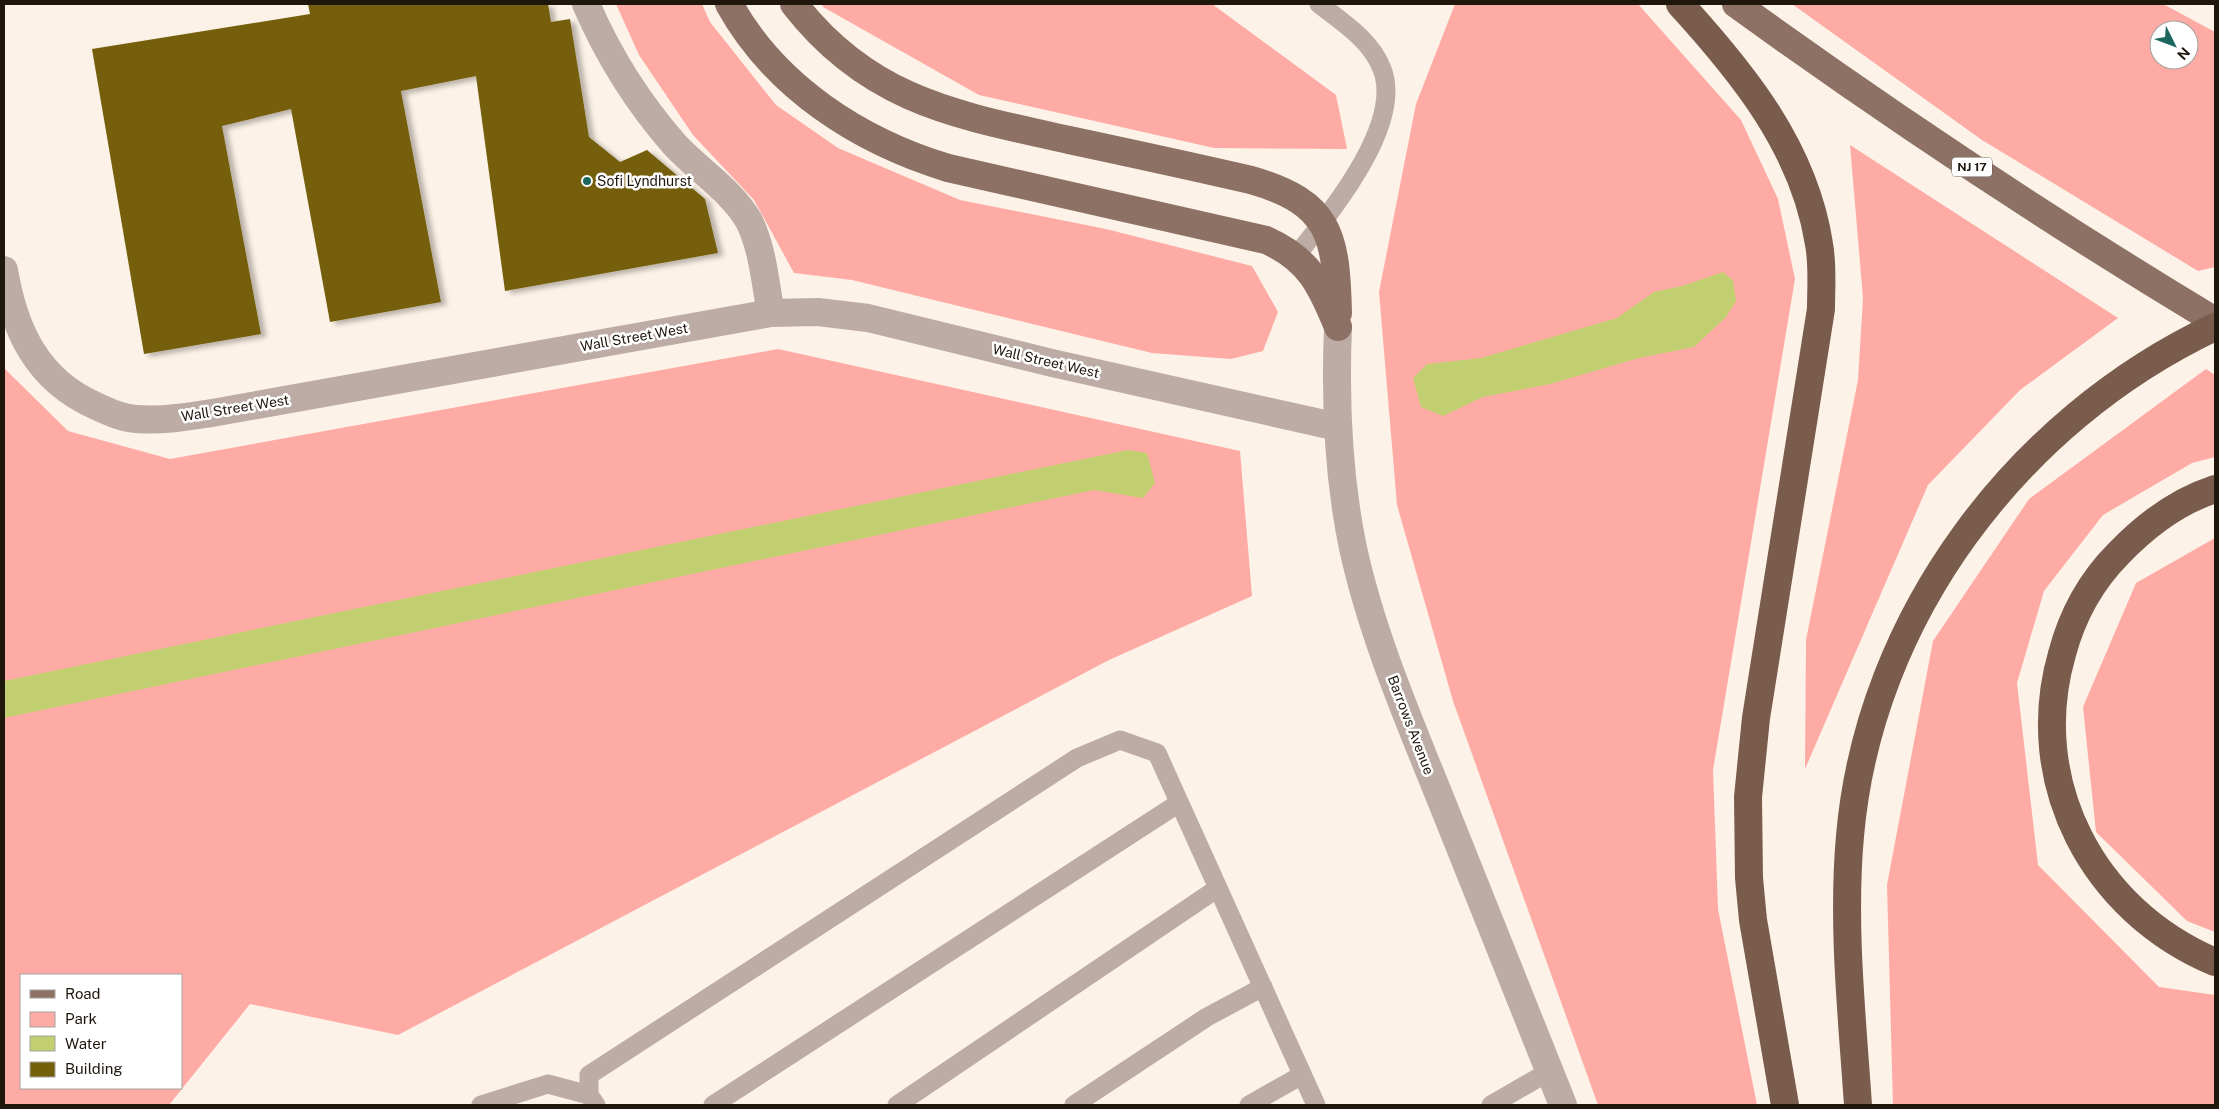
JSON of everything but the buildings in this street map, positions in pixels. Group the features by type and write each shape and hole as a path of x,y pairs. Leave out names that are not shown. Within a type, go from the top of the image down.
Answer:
{"highway":[{"path":"1680,4 1734,64 1757,95 1774,123 1802,183 1813,213 1819,245 1821,309 1756,718 1748,798 1749,878 1753,920 1785,1105"},
{"path":"1858,1105 1848,953 1847,894 1850,835 1858,776 1874,714 1894,659 1916,612 1941,569 1970,527 2002,488 2062,428 2098,397 2176,346 2215,327"},
{"path":"2215,489 2155,520 2114,557 2092,586 2077,612 2066,638 2052,694 2051,722 2053,750 2064,801 2073,826 2098,870 2119,895 2150,923 2185,947 2215,962"}],"main road":[{"path":"730,4 753,40 799,89 825,110 883,145 914,158 948,168 1266,240 1296,256 1309,270 1320,287 1338,327"},
{"path":"794,4 819,33 858,66 890,86 933,106 990,122 1273,186 1293,195 1310,207 1323,222 1332,243 1336,272 1338,327"},
{"name":"NJ 17","path":"1736,4 1993,181 2120,263 2215,321"}],"street":[{"path":"586,4 613,59 654,120 676,145 739,207 748,220 759,248 770,314"},
{"name":"Wall Street West","path":"4,270 22,334 32,353 44,369 58,382 88,403 110,413 134,419 162,420 212,413 770,314 818,312 868,318 1052,363 1338,427"},
{"name":"Barrows Avenue","path":"1338,327 1338,427 1345,503 1353,548 1376,632 1411,726 1563,1105"}],"lane":[{"path":"1296,256 1323,222 1360,168 1375,136 1382,116 1386,94 1382,69 1367,45 1348,26 1319,4"},
{"path":"481,1105 548,1084 592,1100 589,1075 1077,758 1120,740 1157,753 1316,1105"},
{"path":"713,1105 1179,802"},
{"path":"897,1105 1218,888"},
{"path":"1074,1105 1207,1016 1263,987"},
{"path":"1491,1105 1550,1071"},
{"path":"1249,1105 1302,1075"}],"green space":[{"path":"616,4 702,4 710,22 776,105 838,148 960,200 1106,229 1252,266 1278,312 1263,351 1231,359 1152,353 852,280 794,273 754,200 693,135 639,55"},
{"path":"822,4 1212,4 1336,95 1347,149 1214,148 979,95 823,7"},
{"path":"1455,4 1638,4 1741,120 1778,199 1795,279 1713,770 1718,909 1757,1105 1598,1105 1453,701 1397,505 1379,292 1416,104"},
{"path":"1792,4 2163,4 2193,20 2149,20 2149,70 2199,70 2199,23 2215,32 2215,267 2198,271 1982,140"},
{"path":"1850,145 2118,318 2020,390 1928,485 1805,769 1806,640 1858,380 1863,298"},
{"path":"778,349 1240,451 1252,596 1109,660 398,1035 250,1004 182,1089 182,974 20,974 20,1089 182,1089 169,1105 4,1105 4,368 68,431 170,459"},
{"path":"2206,369 2215,375 2215,457 2192,463 2103,515 2044,591 2017,683 2038,865 2159,987 2215,995 2215,1105 1893,1105 1887,885 1933,641 2029,499"},
{"path":"2215,538 2215,932 2187,921 2096,832 2083,707 2136,583"}],"water":[{"path":"1723,272 1733,280 1736,301 1726,317 1694,347 1639,358 1550,384 1483,397 1443,416 1421,407 1413,378 1427,364 1481,358 1617,318 1654,292 1682,286"},
{"path":"1128,450 1147,453 1155,483 1143,498 1094,490 4,718 4,681"}],"place":[{"name":"Sofi Lyndhurst","path":"587,181"}]}
